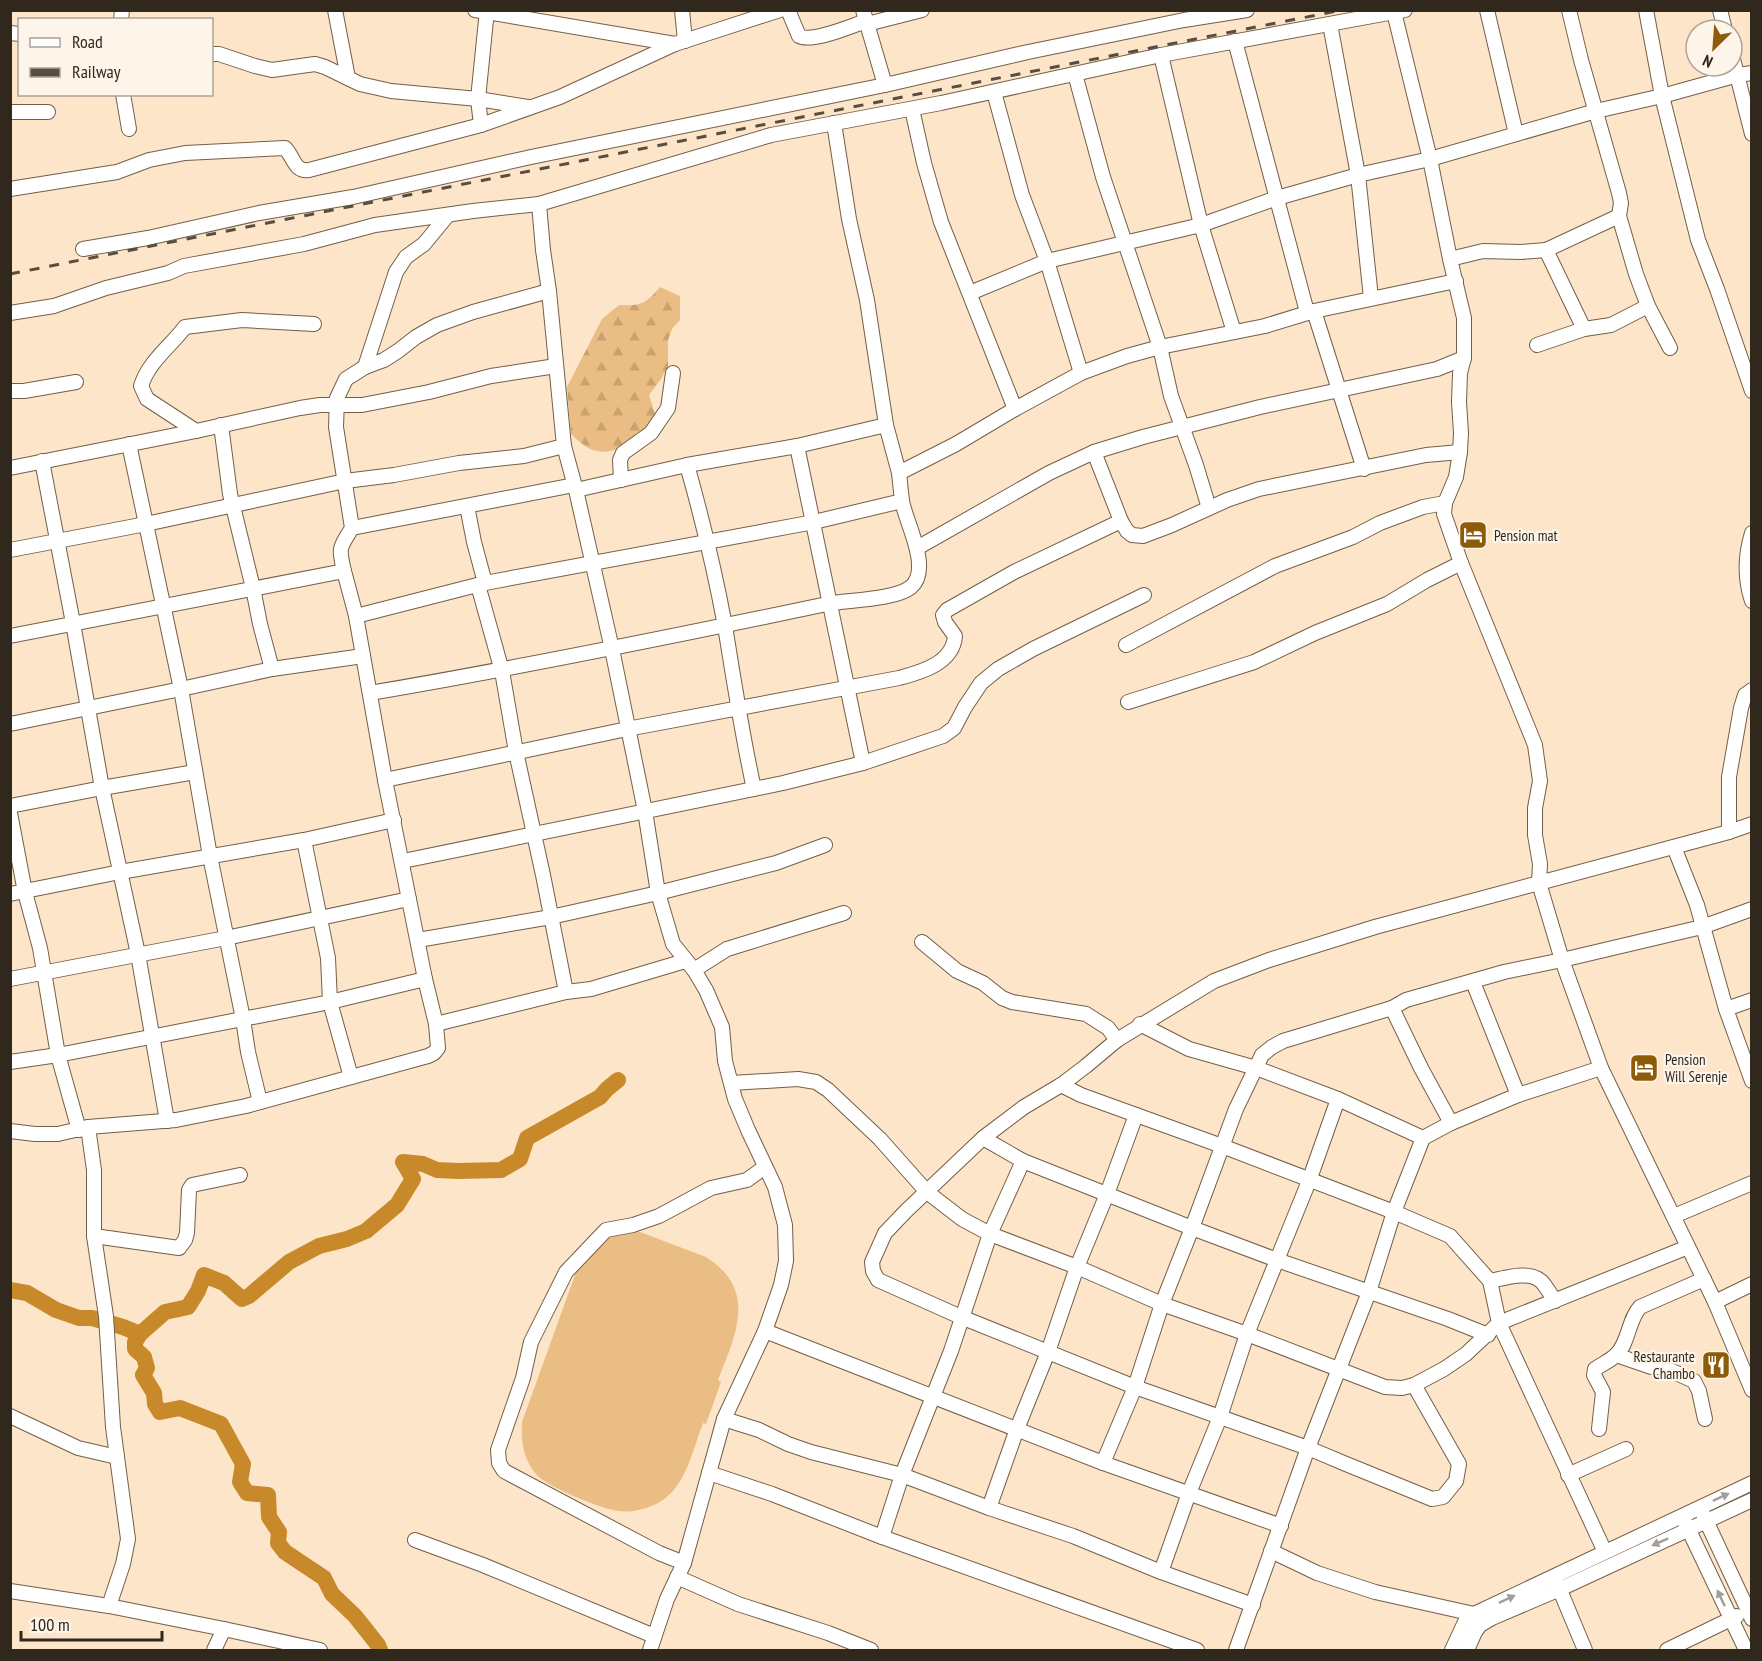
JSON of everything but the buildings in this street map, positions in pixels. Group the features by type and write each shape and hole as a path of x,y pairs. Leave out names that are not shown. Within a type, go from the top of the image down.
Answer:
{"street":[{"path":"336,10 348,78"},
{"path":"680,43 682,10"},
{"path":"10,189 117,172 149,160 185,153 285,148 302,171 371,155 482,125 530,108 680,43 780,10"},
{"path":"788,10 799,36 804,39 815,38 865,18 922,10"},
{"path":"83,249 148,238 259,213 353,197 531,157 885,85 1183,15 1246,10"},
{"path":"1487,10 1516,134"},
{"path":"1569,10 1619,193 1621,203 1619,216 1636,274 1648,306 1670,348"},
{"path":"1646,10 1662,96 1698,240 1752,391"},
{"path":"482,125 478,99 482,11 680,43"},
{"path":"10,313 54,306 106,288 168,273 184,266 304,244 375,225 539,204 771,135 912,109 1161,55 1400,11 1464,318 1464,358 1460,373 1459,402 1460,452 1456,477 1445,503 1444,514 1461,563 1535,745 1540,781 1535,817 1535,835 1540,864 1539,883 1562,960 1601,1068 1715,1302 1752,1390"},
{"path":"865,18 885,85"},
{"path":"1330,24 1358,175 1371,298"},
{"path":"1235,41 1277,198 1311,312 1340,389 1364,469"},
{"path":"213,54 272,70 315,64 360,84 391,91 478,99 530,108"},
{"path":"1161,55 1201,225 1234,332"},
{"path":"1075,74 1103,177 1160,347 1171,396 1209,508"},
{"path":"970,293 1047,261 1201,225 1277,198 1358,175 1430,159 1596,111 1745,74 1752,134"},
{"path":"993,92 1022,195 1047,261 1082,374"},
{"path":"123,96 129,129"},
{"path":"912,109 940,222 1015,409"},
{"path":"10,112 48,112"},
{"path":"370,693 502,671 830,603 890,595 910,587 917,579 920,568 904,513 898,473 886,425 867,300 849,219 834,123"},
{"path":"539,204 564,446 594,563 612,649 645,812 657,893 673,944 706,990 722,1027 725,1061 735,1099 775,1187 785,1225 786,1261 782,1285 765,1331 724,1419 684,1563 667,1599 650,1650"},
{"path":"365,367 396,272 406,257 424,244 447,216"},
{"path":"1450,259 1483,251 1546,250 1619,216"},
{"path":"1546,250 1584,329"},
{"path":"898,473 956,444 1015,409 1082,374 1127,356 1265,326 1371,298 1456,281"},
{"path":"352,528 336,427 336,406 340,389 346,379 365,367 384,360 416,336 437,325 473,312 549,291"},
{"path":"1537,345 1584,329 1611,325 1648,306"},
{"path":"196,431 147,399 141,386 145,375 155,361 185,327 242,320 314,324"},
{"path":"916,548 1049,474 1094,452 1182,427 1340,389 1437,369 1464,358"},
{"path":"10,468 300,408 320,405 362,405 429,392 491,376 556,366"},
{"path":"621,480 620,460 623,453 651,433 668,408 673,374"},
{"path":"10,391 24,391 76,382"},
{"path":"221,425 232,506 272,669"},
{"path":"10,1131 58,1134 84,1129 167,1121 260,1102 434,1053 438,1048 436,1024 385,780 356,616 340,553 342,542 352,528 621,480 687,465 797,446 886,425"},
{"path":"129,444 181,689 210,856 248,1052 260,1102"},
{"path":"10,550 146,524 345,481 524,456 564,446"},
{"path":"797,446 863,763"},
{"path":"1094,452 1121,521 1132,535 1143,536 1227,500 1259,489 1426,455 1460,452"},
{"path":"42,461 74,622 102,788 138,954 167,1121"},
{"path":"687,465 707,541 725,626 737,708 754,789"},
{"path":"356,616 482,584 814,522 902,501"},
{"path":"1126,645 1275,566 1353,537 1380,523 1423,507 1445,503"},
{"path":"467,506 566,992"},
{"path":"385,780 627,729 848,688 920,672 940,662 955,642 955,636 943,615 947,610 1014,572 1121,521"},
{"path":"1752,533 1745,563 1747,586 1752,601"},
{"path":"1128,702 1254,662 1315,633 1387,604 1426,580 1461,563"},
{"path":"10,636 344,571"},
{"path":"403,861 754,789 863,763 943,736 954,728 981,683 998,669 1042,644 1144,595"},
{"path":"10,724 272,669 363,656"},
{"path":"1729,832 1729,777 1741,708 1746,695 1752,690"},
{"path":"10,806 195,772"},
{"path":"10,813 25,892 40,948 58,1055 84,1129 94,1170 94,1236 106,1316 113,1427 128,1539 123,1564 109,1606"},
{"path":"10,894 304,840 394,820"},
{"path":"1414,1385 1459,1464 1456,1481 1443,1497 1432,1498 1308,1448 1135,1387 961,1317 878,1280 873,1271 872,1262 885,1233 983,1138 1024,1107 1086,1066 1140,1024 1214,981 1269,960 1375,927 1752,824"},
{"path":"304,840 328,958 330,1002 351,1077"},
{"path":"418,940 551,916 657,893 776,863 825,845"},
{"path":"1674,847 1697,905 1726,1009 1752,1081"},
{"path":"10,979 226,938 409,899"},
{"path":"1104,1463 1135,1387 1162,1304 1236,1109 1262,1055 1283,1041 1392,1008 1406,1000 1504,972 1702,927 1752,909"},
{"path":"436,1024 689,965 727,950 844,914"},
{"path":"922,942 957,971 983,983 1002,998 1012,1002 1086,1014 1108,1028 1117,1040"},
{"path":"10,1062 58,1055 330,1002 425,979"},
{"path":"1473,982 1518,1095"},
{"path":"1726,1009 1752,1000"},
{"path":"1392,1008 1451,1123"},
{"path":"1140,1024 1189,1049 1256,1068 1338,1099 1423,1138"},
{"path":"1236,1650 1308,1448 1369,1292 1394,1212 1423,1138 1451,1123 1518,1095 1601,1068"},
{"path":"731,1083 798,1079 816,1082 828,1090 880,1139 927,1192 962,1219 990,1234 1077,1267 1162,1304 1247,1334 1385,1388 1414,1385 1452,1364 1488,1335 1499,1323 1688,1247"},
{"path":"1061,1084 1081,1095 1222,1146 1450,1236 1490,1281 1499,1323 1605,1552"},
{"path":"1161,1572 1189,1493 1220,1417 1247,1334 1309,1180 1338,1099"},
{"path":"989,1508 1048,1352 1077,1267 1136,1115"},
{"path":"983,1138 1023,1161 1192,1228 1488,1335"},
{"path":"882,1537 902,1475 951,1351 990,1234 1023,1161"},
{"path":"684,1563 648,1547 504,1471 499,1463 498,1450 522,1378 531,1342 566,1272 588,1248 606,1230 633,1225 659,1215 711,1188 747,1180 765,1167"},
{"path":"94,1236 179,1248 185,1240 189,1190 192,1185 240,1175"},
{"path":"1674,1216 1752,1183"},
{"path":"1490,1281 1526,1275 1533,1277 1540,1281 1555,1300"},
{"path":"1599,1429 1603,1392 1594,1375 1595,1369 1616,1355 1640,1307 1704,1279"},
{"path":"1715,1302 1752,1284"},
{"path":"765,1331 1104,1463 1281,1526"},
{"path":"1616,1355 1651,1367 1663,1367 1694,1381 1700,1390 1705,1419"},
{"path":"10,1416 78,1448 117,1457"},
{"path":"724,1419 759,1430 811,1452 902,1475 989,1508 1073,1536 1161,1572 1253,1605"},
{"path":"1568,1475 1626,1449"},
{"path":"709,1473 1197,1650"},
{"path":"1467,1650 1474,1632 1480,1625 1557,1583 1605,1552 1752,1483"},
{"path":"1452,1650 1465,1622 1474,1614 1689,1529 1752,1500"},
{"path":"1667,1650 1731,1618 1750,1615 1699,1507"},
{"path":"1682,1516 1746,1650"},
{"path":"415,1540 483,1565 654,1636"},
{"path":"1271,1551 1317,1573 1375,1592 1474,1614"},
{"path":"677,1577 738,1604 828,1633 871,1650"},
{"path":"1557,1583 1585,1650"},
{"path":"10,1591 109,1606 320,1650"},
{"path":"214,1650 224,1629"}],"green space":[{"path":"660,287 680,296 680,320 672,329 668,340 668,366 649,395 655,414 647,426 635,434 634,441 616,449 601,452 587,447 571,434 567,387 602,319 619,305 642,303"},
{"path":"640,1232 706,1257 722,1270 732,1284 737,1298 738,1314 736,1330 718,1380 721,1382 684,1475 671,1493 653,1505 631,1511 611,1510 562,1491 536,1474 526,1456 522,1422 580,1264 593,1248 609,1238"}],"waterway":[{"path":"10,1290 27,1293 56,1310 79,1318 92,1318 140,1334 165,1312 188,1307 204,1275 224,1283 242,1299 249,1296 289,1262 319,1246 347,1239 366,1231 397,1205 413,1179 403,1162 423,1164 437,1170 501,1170 520,1159 527,1138 600,1097 618,1080"},
{"path":"140,1334 135,1342 135,1349 144,1357 147,1368 143,1375 154,1393 155,1404 160,1412 180,1408 221,1424 243,1464 240,1482 247,1493 268,1495 269,1517 279,1532 278,1543 285,1552 324,1578 332,1594 355,1616 380,1650"}],"railway":[{"path":"10,274 1342,10"}],"place":[{"name":"Pension mat","path":"1473,535"},
{"name":"Pension Will Serenje","path":"1644,1068"},
{"name":"Restaurante Chambo","path":"1716,1365"}]}
